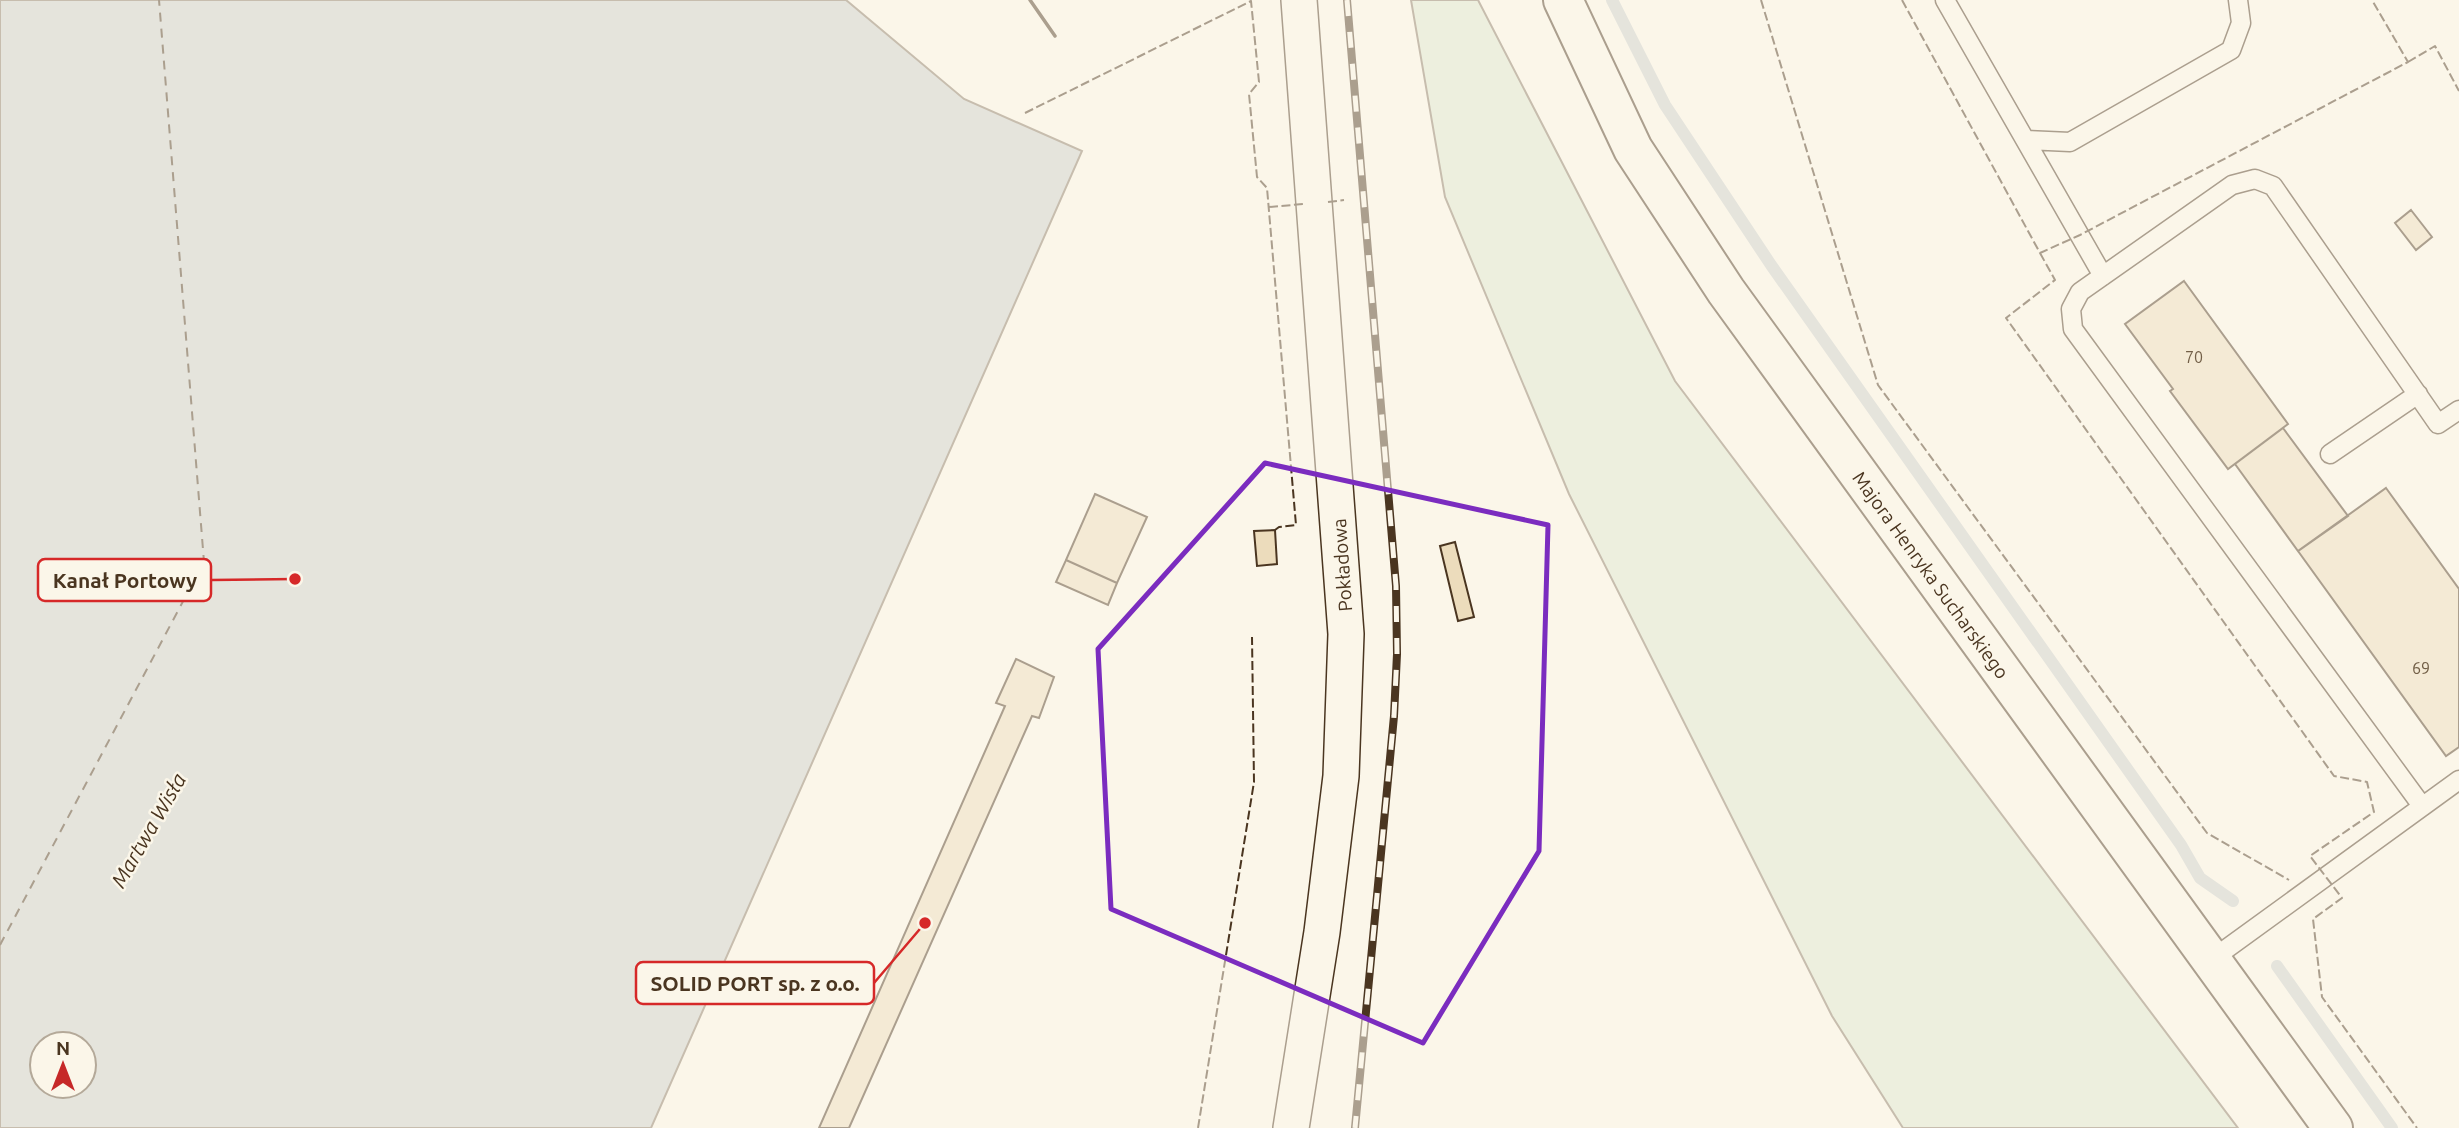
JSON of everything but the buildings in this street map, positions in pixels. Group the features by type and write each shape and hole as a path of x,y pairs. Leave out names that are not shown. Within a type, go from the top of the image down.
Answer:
{"highway":[{"name":"Majora Henryka Sucharskiego","path":"1563,0 1633,149 1726,291 2333,1128"}],"street":[{"name":"Pokładowa","path":"1291,1128 1322,932 1340,776 1346,634 1299,0"}],"lane":[{"path":"1945,0 2104,276"},
{"path":"2026,140 2070,142 2231,50 2241,23 2238,0"},
{"path":"2422,806 2073,329 2071,309 2080,292 2232,185 2255,179 2273,186 2438,424 2459,410"},
{"path":"2330,454 2418,394"},
{"path":"2211,960 2459,780"}],"highlighted area":[{"path":"1265,463 1548,525 1539,851 1423,1043 1111,909 1098,649"}],"green space":[{"path":"1411,0 1478,0 1675,381 2238,1128 1903,1128 1832,1016 1569,494 1445,197"}],"water":[{"name":"Martwa Wisła","path":"0,0 846,0 964,99 1082,151 651,1128 0,1128"}],"waterway":[{"path":"1612,0 1665,105 1771,265 2181,845 2200,878 2233,901"},
{"path":"2277,966 2392,1128"}],"ferry route":[{"path":"0,945 204,562 159,0"}],"railway":[{"path":"1347,0 1396,586 1397,654 1394,716 1355,1128"}],"fence":[{"path":"1761,0 1878,385 2207,833 2289,880"},
{"path":"1902,0 2040,253 2080,235 2408,62 2372,0"},
{"path":"1025,113 1251,1 1259,82 1249,94 1257,177 1267,188 1296,525 1275,530"},
{"path":"2408,62 2435,46 2459,91"},
{"path":"1328,202 1344,200"},
{"path":"1269,207 1304,204"},
{"path":"2040,253 2055,280 2006,318 2334,776 2367,782 2374,812 2310,856 2342,898 2313,919 2322,997 2417,1128"},
{"path":"1198,1128 1254,782 1252,637"}],"wall":[{"path":"1030,0 1055,36"}],"place":[{"name":"Kanał Portowy","path":"295,579"},
{"name":"SOLID PORT sp. z o.o.","path":"925,923"}]}
